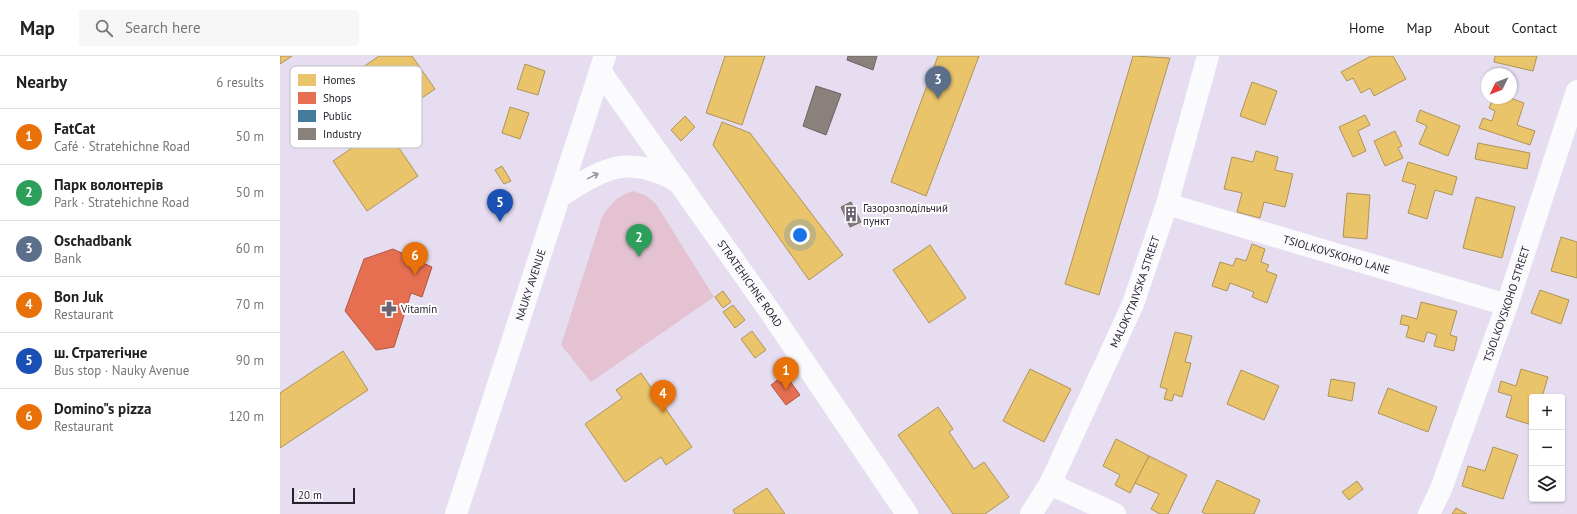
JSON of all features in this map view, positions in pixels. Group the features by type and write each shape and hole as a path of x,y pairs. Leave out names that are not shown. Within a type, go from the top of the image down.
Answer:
{"street":[{"name":"MALOKYTAIVSKA STREET","path":"1031,514 1050,484 1133,304 1167,204 1208,56"},
{"name":"STRATEHICHNE ROAD","path":"598,61 679,182 907,514"},
{"name":"NAUKY AVENUE","path":"456,514 560,196 598,61"},
{"name":"TSIOLKOVSKOHO STREET","path":"1429,514 1441,489 1507,305 1577,91"},
{"path":"560,196 590,177 610,168 623,165 650,168 679,182"},
{"name":"TSIOLKOVSKOHO LANE","path":"1167,204 1507,305"},
{"path":"1050,484 1115,514"}],"shaded area":[{"path":"633,191 645,195 656,204 714,297 591,382 561,345 602,217 615,201 623,195"}],"building: Homes":[{"path":"280,56 292,56 280,64"},
{"path":"379,56 412,56 419,66 364,66"},
{"path":"725,56 765,56 742,125 706,113"},
{"path":"938,56 979,56 926,196 891,182"},
{"path":"1133,56 1170,58 1099,295 1065,284"},
{"path":"1371,56 1393,56 1406,79 1374,96 1370,88 1361,93 1353,78 1347,81 1341,72"},
{"path":"1495,56 1537,56 1533,71 1494,62"},
{"path":"525,64 545,71 538,95 517,89"},
{"path":"422,70 435,89 422,98"},
{"path":"1252,82 1277,91 1265,125 1240,116"},
{"path":"1517,100 1524,103 1517,125 1535,131 1530,145 1479,128 1483,118 1492,121 1495,111 1489,108 1491,104 1517,104"},
{"path":"510,107 529,113 520,139 502,133"},
{"path":"1420,110 1460,126 1448,156 1419,144 1427,126 1416,121"},
{"path":"1365,115 1370,125 1358,131 1366,151 1353,157 1339,127"},
{"path":"685,116 695,127 681,141 671,130"},
{"path":"722,122 750,133 843,255 809,280 713,145"},
{"path":"1395,131 1402,146 1398,148 1403,158 1385,166 1374,141"},
{"path":"1478,143 1530,153 1527,169 1475,159"},
{"path":"352,148 399,148 418,176 367,211 333,161"},
{"path":"1256,151 1278,157 1275,170 1293,174 1285,207 1264,202 1260,218 1237,212 1242,193 1224,189 1232,157 1253,162"},
{"path":"1408,162 1457,177 1452,195 1435,190 1427,219 1408,213 1416,185 1402,181"},
{"path":"502,166 511,181 504,184 495,170"},
{"path":"1347,193 1370,195 1367,239 1343,237"},
{"path":"1476,197 1515,207 1502,258 1463,248"},
{"path":"1561,237 1577,242 1577,278 1551,271"},
{"path":"1252,244 1265,249 1261,262 1269,265 1266,271 1277,275 1267,303 1252,297 1254,292 1230,283 1227,291 1212,286 1220,262 1233,266 1236,258 1246,261"},
{"path":"930,245 966,298 929,323 893,270"},
{"path":"1540,290 1569,300 1561,324 1531,313"},
{"path":"723,291 731,302 723,308 715,297"},
{"path":"1421,302 1457,311 1450,335 1457,337 1454,351 1434,346 1437,335 1427,332 1424,342 1406,337 1409,326 1400,324 1402,315 1417,319"},
{"path":"733,305 745,320 735,328 723,312"},
{"path":"752,331 766,350 755,358 741,339"},
{"path":"1175,332 1192,336 1185,362 1191,363 1182,397 1174,394 1172,401 1164,399 1167,389 1160,387"},
{"path":"343,351 368,390 280,448 280,393"},
{"path":"1030,369 1071,389 1044,442 1003,421"},
{"path":"1521,369 1548,377 1543,394 1529,394 1529,424 1506,417 1512,396 1498,392 1501,381 1516,386"},
{"path":"1241,370 1279,386 1264,420 1227,404"},
{"path":"641,373 692,447 666,465 661,457 625,482 585,424 622,398 616,390"},
{"path":"1331,379 1355,383 1352,401 1328,396"},
{"path":"1388,388 1437,407 1428,432 1378,413"},
{"path":"938,407 953,429 949,432 974,469 984,462 1009,497 985,514 953,514 898,435"},
{"path":"1116,439 1149,456 1130,493 1115,485 1120,475 1103,466"},
{"path":"1493,447 1518,455 1503,499 1462,486 1468,466 1485,471"},
{"path":"1149,456 1187,475 1168,514 1160,514 1151,509 1159,494 1135,483"},
{"path":"1217,480 1260,500 1254,514 1206,514 1202,512"},
{"path":"1357,481 1363,489 1349,500 1342,492"},
{"path":"767,488 785,514 735,514 733,510"},
{"path":"1456,508 1467,514 1452,514"}],"building: Shops":[{"path":"393,249 432,267 422,297 411,293 394,347 376,350 345,311 364,259"},
{"path":"785,374 800,395 786,405 771,385"}],"building: Public":[{"path":"502,191 510,194 504,211 496,208"}],"building: Industry":[{"path":"848,56 877,56 873,70 847,60"},
{"path":"816,86 841,94 826,135 803,126"},
{"name":"Газорозподільчий пункт","path":"851,202 861,222 850,227 841,207"}],"place":[{"name":"Oschadbank","path":"938,99"},
{"name":"Газорозподільчий пункт","path":"851,214"},
{"name":"ш. Стратегічне","path":"500,222"},
{"name":"Парк волонтерів","path":"639,257"},
{"name":"Domino\"s pizza","path":"415,275"},
{"name":"Vitamin","path":"389,309"},
{"name":"FatCat","path":"786,390"},
{"name":"Bon Juk","path":"663,413"}]}
